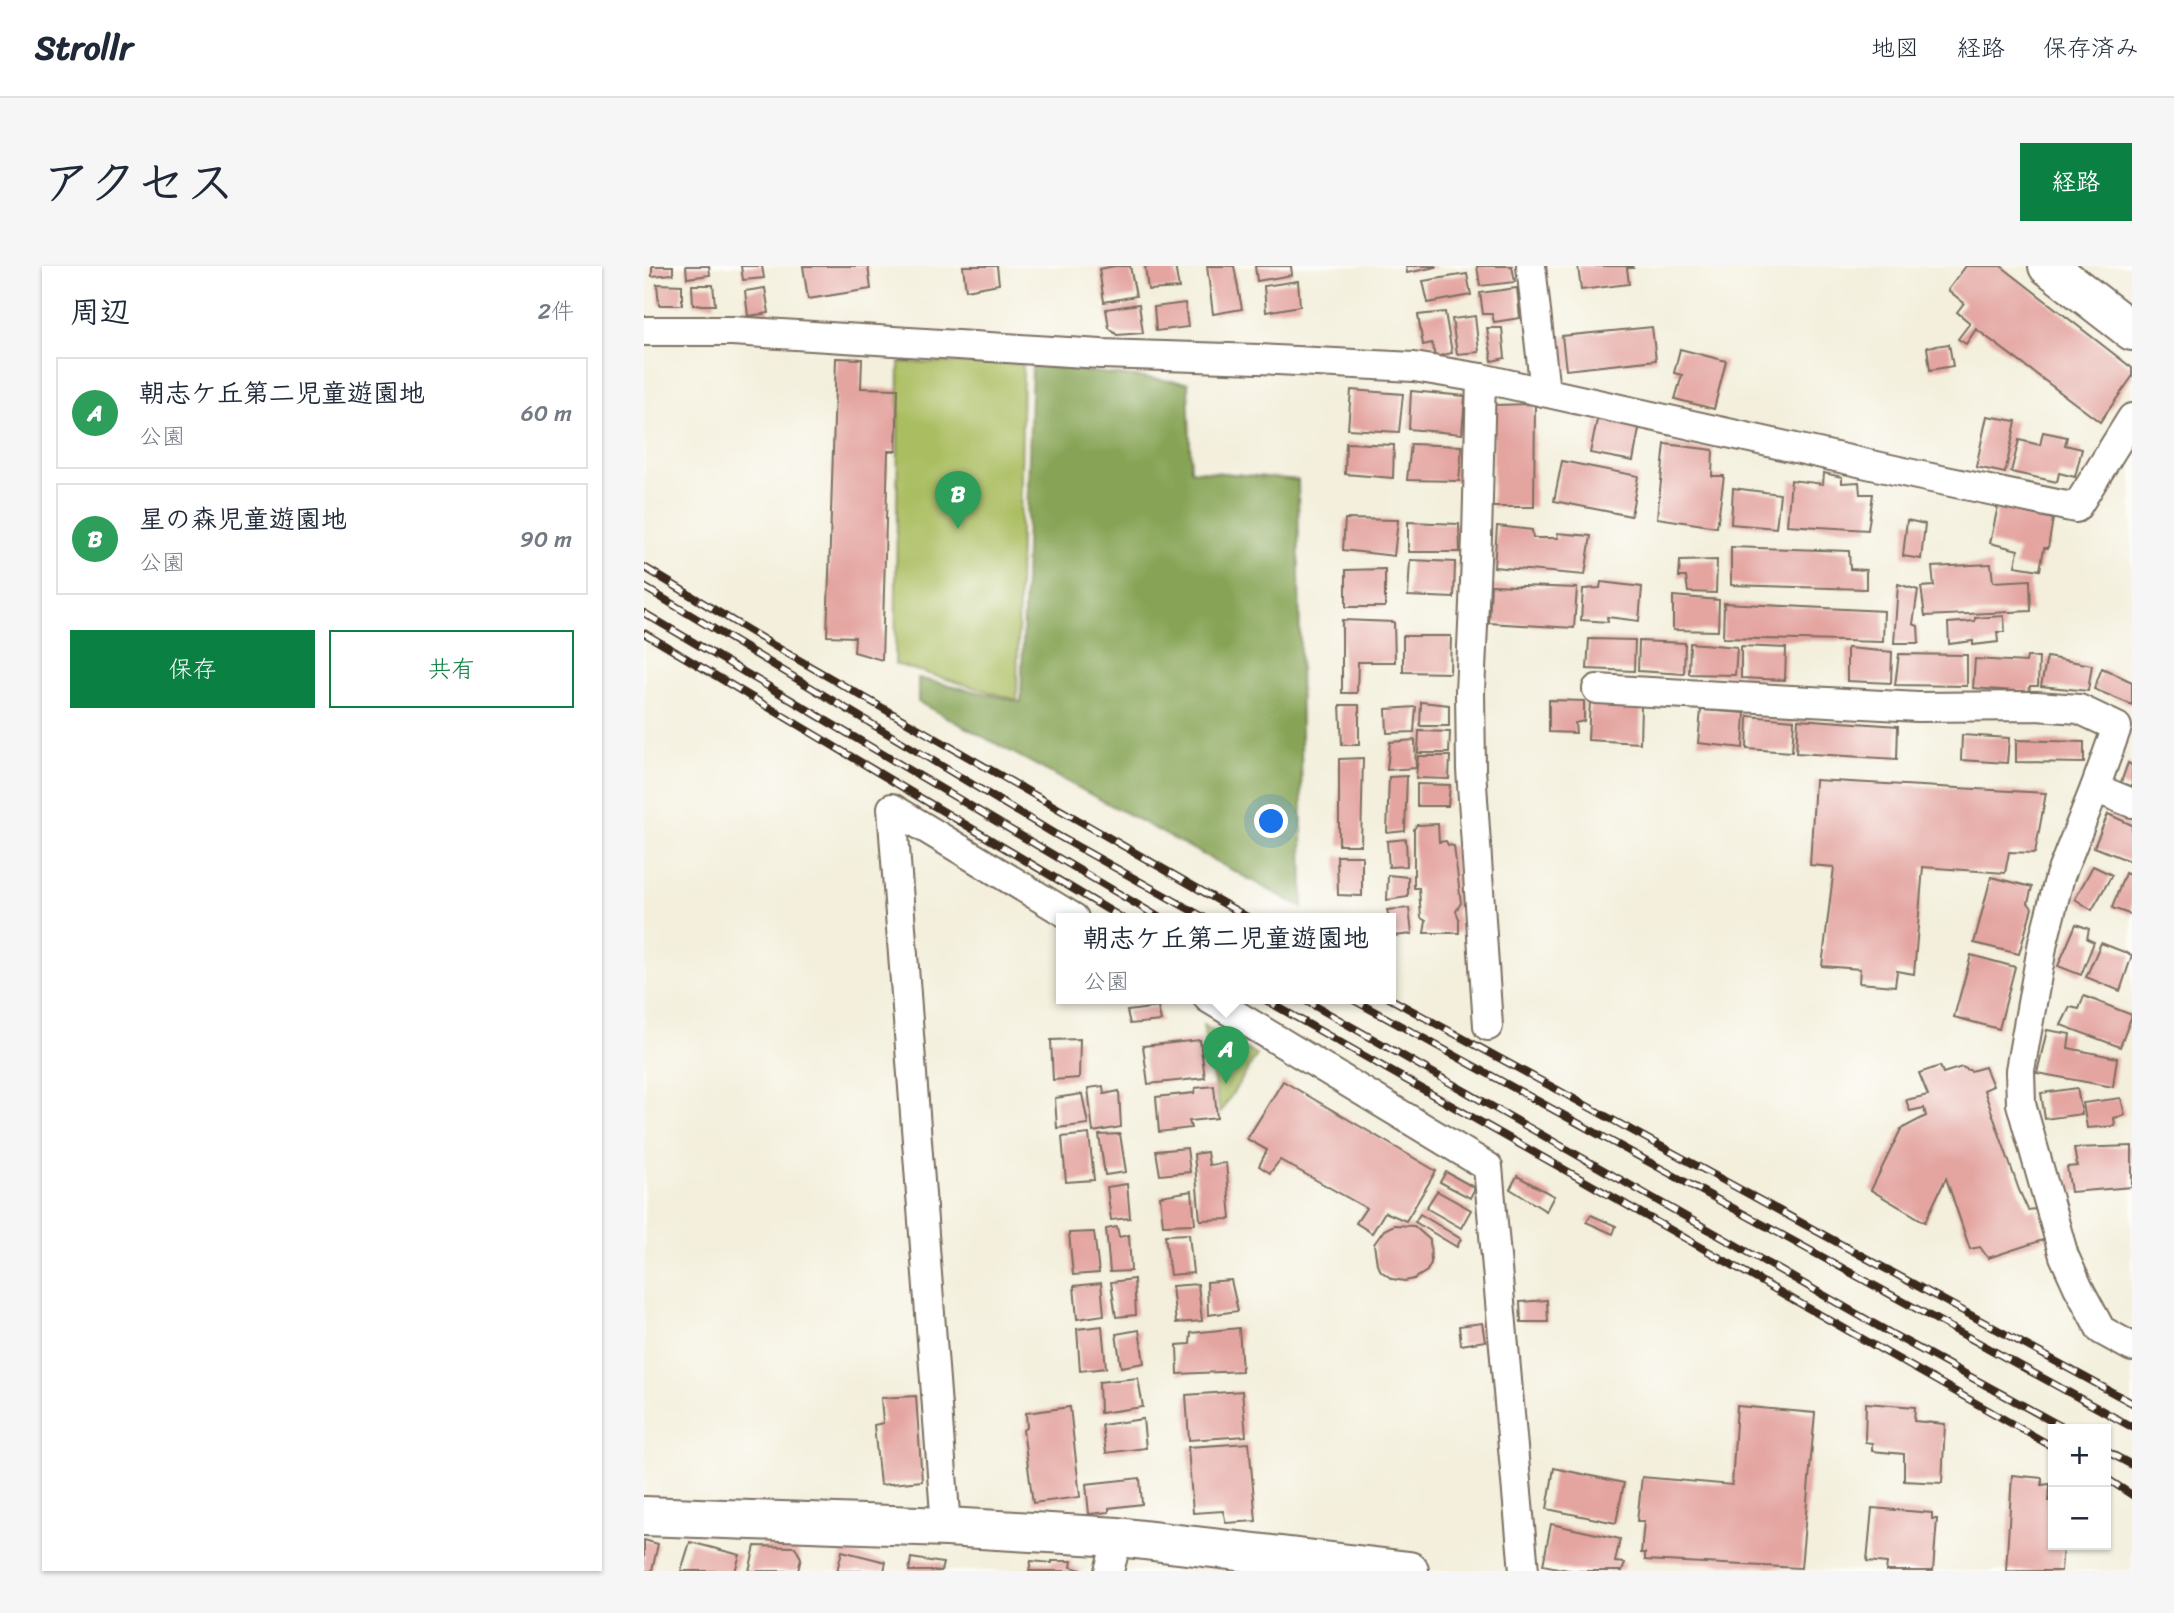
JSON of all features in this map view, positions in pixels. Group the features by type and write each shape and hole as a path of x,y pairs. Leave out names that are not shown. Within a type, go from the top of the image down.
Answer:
{"street":[{"path":"1531,266 1545,392"},
{"path":"2048,266 2132,331"},
{"path":"644,331 732,331 1101,354 1414,367 1481,378 2076,508 2132,418"},
{"path":"1481,378 1471,769 1488,1026"},
{"path":"1597,689 1918,707 2036,706 2079,709 2116,727 2060,876 2043,942 2020,1070 2021,1104 2064,1256 2101,1329 2132,1347"},
{"path":"2095,788 2132,803"},
{"path":"946,1527 892,808 1066,913"},
{"path":"1218,1004 1488,1167 1524,1571"},
{"path":"644,1516 946,1527 1114,1554 1409,1571"}],"green space":[{"path":"899,362 1023,364 1017,700 895,664"},
{"path":"1032,365 1188,383 1191,470 1298,480 1303,908 918,702 918,678 1021,702"},
{"path":"1203,1025 1257,1055 1220,1113"}],"building":[{"path":"652,266 673,266 673,274 652,276"},
{"path":"686,266 709,266 710,275 687,278"},
{"path":"741,266 762,266 764,278 743,280"},
{"path":"803,266 868,266 871,289 808,299"},
{"path":"963,266 997,266 999,284 966,290"},
{"path":"1130,266 1136,296 1104,302 1099,269"},
{"path":"1145,266 1175,266 1179,288 1148,290"},
{"path":"1207,266 1234,266 1242,309 1213,314"},
{"path":"1255,266 1291,266 1292,275 1257,281"},
{"path":"1406,266 1436,266 1436,267 1407,273"},
{"path":"1477,266 1512,266 1515,282 1480,286"},
{"path":"1578,266 1633,268 1627,268 1629,284 1581,290"},
{"path":"1966,266 2001,266 2132,368 2132,377 2100,422 1976,329 1966,344 1958,339 1970,323 1957,312 1964,303 1948,290"},
{"path":"1467,274 1471,295 1428,303 1423,281"},
{"path":"1298,281 1300,306 1266,312 1264,286"},
{"path":"657,284 682,285 682,305 659,305"},
{"path":"692,285 713,285 715,305 693,305"},
{"path":"765,288 769,313 748,316 745,291"},
{"path":"1517,288 1520,318 1494,322 1492,314 1483,314 1480,293"},
{"path":"1185,303 1188,327 1156,331 1154,307"},
{"path":"1139,304 1143,333 1117,335 1109,328 1106,309"},
{"path":"1445,312 1452,353 1435,357 1432,343 1423,345 1418,315"},
{"path":"1475,316 1479,352 1457,354 1452,319"},
{"path":"1652,327 1656,360 1566,370 1562,336"},
{"path":"1487,328 1502,328 1505,358 1492,361"},
{"path":"1949,344 1953,366 1930,370 1927,347"},
{"path":"1680,349 1726,361 1714,409 1675,399 1682,375 1674,373"},
{"path":"836,358 862,359 861,388 898,389 896,451 888,451 882,660 854,652 855,637 827,636"},
{"path":"1351,390 1403,394 1399,432 1348,429"},
{"path":"1411,391 1465,396 1462,434 1409,429"},
{"path":"1535,404 1534,507 1492,507 1494,405"},
{"path":"1987,416 2016,421 2005,473 1976,467"},
{"path":"1597,420 1640,424 1633,461 1590,453"},
{"path":"2043,432 2067,437 2065,445 2082,449 2075,477 2059,473 2057,482 2011,472 2019,440 2040,445"},
{"path":"1346,443 1394,445 1393,478 1345,474"},
{"path":"1411,444 1462,446 1459,481 1407,480"},
{"path":"1665,444 1713,450 1712,476 1724,476 1717,527 1657,518"},
{"path":"1562,461 1638,476 1631,516 1554,501"},
{"path":"1824,473 1842,477 1842,483 1859,482 1860,494 1873,494 1868,530 1787,525 1791,480 1823,484"},
{"path":"1733,488 1780,494 1776,528 1731,524"},
{"path":"1998,506 2053,519 2048,548 2044,548 2040,570 2015,566 2018,550 1990,543"},
{"path":"1345,519 1398,520 1394,556 1343,550"},
{"path":"1907,520 1925,524 1921,559 1903,556"},
{"path":"1408,522 1459,524 1460,552 1408,552"},
{"path":"1497,526 1532,530 1533,538 1558,538 1557,533 1591,536 1585,575 1494,567"},
{"path":"1731,547 1849,551 1850,569 1866,570 1866,589 1731,585"},
{"path":"1410,560 1455,562 1454,598 1408,596"},
{"path":"1717,560 1716,593 1688,592 1686,577 1679,577 1680,561"},
{"path":"1991,564 1993,582 2030,580 2031,611 1925,616 1921,587 1934,586 1932,567"},
{"path":"1385,569 1385,607 1346,607 1346,570"},
{"path":"1601,582 1642,587 1639,621 1607,617 1608,622 1581,620 1583,589 1600,588"},
{"path":"1898,584 1918,590 1913,624 1918,626 1919,643 1894,643"},
{"path":"1491,585 1577,588 1574,628 1489,623"},
{"path":"1673,596 1719,600 1718,631 1673,630"},
{"path":"1724,603 1884,611 1883,642 1723,638"},
{"path":"2004,616 2005,632 1997,632 1998,642 1949,644 1948,623"},
{"path":"1342,620 1394,622 1395,662 1358,662 1357,693 1342,693"},
{"path":"1403,636 1451,636 1450,673 1403,672"},
{"path":"1589,639 1635,640 1634,671 1587,669"},
{"path":"1639,641 1685,643 1684,674 1638,671"},
{"path":"1690,643 1737,647 1735,675 1689,674"},
{"path":"1741,646 1786,648 1785,680 1741,678"},
{"path":"1847,648 1892,652 1891,683 1847,681"},
{"path":"1899,654 1967,655 1967,686 1895,685"},
{"path":"2027,657 2039,657 2038,686 2030,686 2029,692 1973,688 1975,659 2026,662"},
{"path":"2047,657 2092,665 2088,691 2041,686"},
{"path":"2102,668 2132,682 2132,705 2094,689"},
{"path":"1549,700 1584,701 1584,721 1575,723 1576,733 1549,732"},
{"path":"1590,701 1641,705 1640,743 1588,740"},
{"path":"1421,702 1449,705 1449,726 1420,726"},
{"path":"1340,705 1359,705 1359,745 1342,745"},
{"path":"1416,707 1414,732 1387,733 1386,709"},
{"path":"1701,710 1745,713 1743,748 1698,743"},
{"path":"1748,716 1794,720 1792,752 1747,749"},
{"path":"1798,719 1898,726 1897,759 1796,753"},
{"path":"1419,731 1450,732 1449,753 1418,753"},
{"path":"1962,735 2009,738 2007,763 1961,760"},
{"path":"1415,740 1416,768 1387,770 1390,742"},
{"path":"2016,740 2084,742 2084,763 2016,762"},
{"path":"1418,756 1450,756 1449,779 1416,778"},
{"path":"1363,758 1361,845 1339,845 1339,759"},
{"path":"2128,763 2132,765 2132,789 2120,785"},
{"path":"1407,776 1405,831 1387,833 1389,777"},
{"path":"1815,780 2046,793 2035,853 2009,852 2005,873 1923,867 1914,974 1897,971 1895,986 1859,983 1860,969 1822,966 1834,867 1810,865"},
{"path":"1417,784 1450,785 1448,806 1417,806"},
{"path":"2108,814 2132,825 2132,862 2094,847"},
{"path":"1438,824 1439,842 1446,841 1448,845 1454,846 1461,903 1456,911 1459,933 1424,933 1426,921 1421,918 1419,888 1414,888 1414,829 1417,825"},
{"path":"1406,839 1407,866 1389,867 1387,841"},
{"path":"1337,856 1362,856 1362,896 1338,895"},
{"path":"2093,866 2112,875 2092,910 2075,899"},
{"path":"2125,873 2132,876 2132,915 2112,908"},
{"path":"1388,875 1408,877 1408,897 1387,900"},
{"path":"1991,877 2032,887 2028,903 2032,908 2019,954 1974,943"},
{"path":"1409,908 1412,934 1396,936 1396,913 1388,913 1387,910"},
{"path":"2076,924 2089,929 2087,939 2094,942 2081,975 2058,966"},
{"path":"2101,943 2132,955 2120,991 2086,977"},
{"path":"1971,955 2015,967 1999,1029 1954,1017"},
{"path":"2084,996 2132,1015 2120,1047 2061,1025 2070,1007 2079,1009"},
{"path":"1158,1007 1161,1021 1130,1024 1127,1011"},
{"path":"2047,1030 2070,1034 2068,1048 2117,1058 2113,1087 2037,1073"},
{"path":"1080,1039 1079,1078 1053,1080 1051,1040"},
{"path":"1200,1040 1205,1078 1148,1084 1143,1046"},
{"path":"1940,1066 1943,1073 1962,1067 1971,1071 1985,1067 1993,1086 1984,1090 2019,1190 2028,1210 2035,1209 2046,1239 1988,1258 1980,1247 1970,1249 1946,1178 1925,1222 1871,1190 1901,1129 1926,1116 1924,1108 1910,1111 1906,1100 1928,1095 1919,1073"},
{"path":"1283,1081 1436,1171 1406,1221 1385,1212 1372,1233 1356,1223 1366,1208 1280,1160 1270,1173 1259,1166 1267,1150 1247,1139"},
{"path":"1103,1086 1104,1094 1119,1091 1121,1127 1093,1132 1088,1088"},
{"path":"1214,1086 1217,1118 1189,1121 1191,1128 1159,1132 1156,1097 1194,1093 1195,1088"},
{"path":"2077,1088 2082,1114 2045,1119 2041,1093"},
{"path":"1082,1094 1088,1124 1057,1128 1055,1098"},
{"path":"2121,1098 2125,1115 2114,1118 2115,1126 2087,1128 2083,1103"},
{"path":"1089,1134 1094,1180 1066,1182 1062,1137"},
{"path":"1120,1134 1126,1172 1105,1175 1099,1135"},
{"path":"2132,1146 2132,1187 2071,1192 2067,1167 2077,1166 2074,1148"},
{"path":"1187,1148 1190,1172 1160,1175 1156,1151"},
{"path":"1207,1152 1209,1165 1226,1163 1231,1219 1200,1220 1194,1154"},
{"path":"1446,1172 1475,1188 1470,1198 1440,1182"},
{"path":"1517,1176 1554,1196 1546,1211 1510,1189"},
{"path":"1127,1184 1130,1218 1111,1220 1107,1187"},
{"path":"1192,1191 1195,1224 1163,1225 1160,1196"},
{"path":"1437,1191 1471,1210 1461,1228 1426,1208"},
{"path":"1420,1214 1461,1239 1457,1247 1415,1222"},
{"path":"1591,1215 1616,1226 1613,1234 1586,1222"},
{"path":"1394,1225 1414,1226 1430,1240 1431,1263 1427,1271 1414,1279 1392,1279 1381,1271 1377,1264 1374,1244 1384,1230"},
{"path":"1117,1227 1119,1237 1129,1235 1131,1271 1110,1272 1106,1229"},
{"path":"1094,1232 1099,1273 1073,1275 1069,1233"},
{"path":"1189,1234 1193,1273 1170,1275 1165,1235"},
{"path":"1134,1279 1136,1315 1116,1317 1111,1282"},
{"path":"1231,1280 1238,1311 1208,1315 1207,1282"},
{"path":"1101,1283 1104,1315 1077,1319 1074,1286"},
{"path":"1198,1284 1202,1321 1176,1323 1172,1286"},
{"path":"1547,1300 1548,1322 1521,1322 1520,1302"},
{"path":"1482,1323 1485,1341 1461,1345 1459,1326"},
{"path":"1102,1326 1106,1368 1080,1371 1077,1329"},
{"path":"1239,1328 1242,1371 1178,1374 1177,1345 1190,1344 1191,1333"},
{"path":"1139,1330 1144,1363 1121,1367 1116,1334"},
{"path":"1138,1378 1143,1407 1100,1413 1099,1382"},
{"path":"1242,1391 1246,1436 1189,1440 1186,1395"},
{"path":"916,1396 922,1481 880,1485 874,1425 883,1423 881,1398"},
{"path":"1866,1403 1915,1407 1914,1421 1945,1424 1942,1483 1904,1481 1904,1454 1872,1451 1872,1443 1865,1442"},
{"path":"1737,1406 1815,1413 1801,1568 1645,1560 1645,1553 1641,1553 1644,1521 1637,1521 1642,1477 1732,1485"},
{"path":"1070,1407 1080,1497 1033,1503 1023,1430 1027,1427 1026,1413"},
{"path":"1143,1419 1146,1448 1106,1453 1102,1425"},
{"path":"1249,1443 1256,1521 1226,1523 1223,1511 1193,1513 1188,1447"},
{"path":"1554,1468 1624,1483 1616,1523 1547,1509"},
{"path":"2012,1475 2042,1478 2042,1485 2048,1484 2048,1550 2063,1550 2061,1571 2006,1571"},
{"path":"1140,1478 1142,1504 1109,1508 1109,1512 1089,1514 1086,1484"},
{"path":"1872,1508 1932,1513 1932,1519 1937,1519 1933,1571 1886,1571 1887,1563 1867,1561"},
{"path":"1551,1524 1620,1539 1615,1562 1625,1563 1622,1571 1573,1571 1543,1565"},
{"path":"644,1540 658,1544 652,1571 644,1571"},
{"path":"690,1542 740,1555 735,1571 681,1571"},
{"path":"755,1546 795,1547 801,1558 798,1571 749,1571"},
{"path":"842,1551 886,1562 884,1571 837,1571"},
{"path":"911,1558 943,1563 941,1571 909,1571"},
{"path":"1031,1561 1072,1561 1071,1567 1086,1571 1029,1571"}],"railway":[{"path":"644,567 771,644 1240,913"},
{"path":"644,587 1053,833 1196,913"},
{"path":"644,613 1152,913"},
{"path":"644,633 1114,913"},
{"path":"1396,1002 2132,1403"},
{"path":"1273,1004 2048,1444"},
{"path":"1312,1004 1892,1334 2057,1424"},
{"path":"1361,1004 2132,1427"},
{"path":"2111,1454 2132,1465"},
{"path":"2111,1481 2132,1495"}],"place":[{"name":"星の森児童遊園地","path":"958,529"},
{"name":"朝志ケ丘第二児童遊園地","path":"1226,1084"}]}
